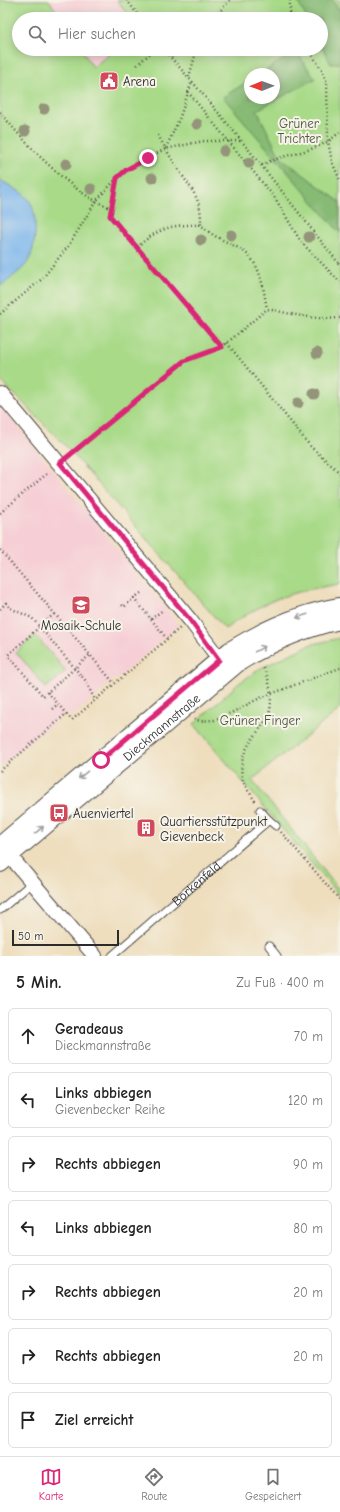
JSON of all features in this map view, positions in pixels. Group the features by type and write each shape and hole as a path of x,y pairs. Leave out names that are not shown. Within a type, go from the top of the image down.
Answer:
{"street":[{"path":"0,393 190,620 223,665"},
{"name":"Dieckmannstraße","path":"2,852 223,665 246,641 286,622 316,612 340,607"},
{"name":"Dieckmannstraße","path":"223,665 253,653 273,642 302,631 340,620"},
{"path":"2,852 33,882 95,956"}],"lane":[{"path":"260,810 276,826"},
{"name":"Borkenfeld","path":"112,956 269,820"},
{"path":"0,910 33,882"},
{"path":"268,946 277,956"}],"path":[{"path":"127,0 136,12"},
{"path":"219,12 230,0"},
{"path":"290,0 290,12"},
{"path":"137,66 148,56"},
{"path":"170,56 189,77 242,141 340,265"},
{"path":"189,77 195,56"},
{"path":"313,56 322,70 327,83 328,142 332,162 340,180"},
{"path":"165,149 180,117 192,81"},
{"path":"188,92 275,198 301,242 340,282"},
{"path":"0,112 29,145 64,178 96,201 112,208"},
{"path":"262,166 273,159 316,147 328,142 340,132"},
{"path":"158,135 165,149 192,188 201,211 201,225 210,234 241,250 251,257 259,272 267,309"},
{"path":"0,314 42,279 70,245 96,201 126,170 165,149 204,141 242,141"},
{"path":"117,178 110,216 222,347"},
{"path":"137,247 148,238 170,226 201,225"},
{"path":"267,309 306,317 324,319 340,318"},
{"path":"0,513 184,361 222,347 267,309"},
{"path":"227,343 311,447 340,473"},
{"path":"0,550 114,683"},
{"path":"122,605 124,607 141,593"},
{"path":"134,598 168,639"},
{"path":"0,609 6,603 10,608 32,618 85,680 94,700"},
{"path":"54,614 8,655 43,696 90,655"},
{"path":"48,692 72,720 190,620"},
{"path":"259,663 264,669 269,680 271,694 269,715 250,741 242,759 242,778 260,810"},
{"path":"190,717 200,721 214,720 271,694 340,668"},
{"path":"52,709 58,704"},
{"path":"0,771 66,714"},
{"path":"276,826 340,900"}],"shaded area":[{"path":"49,0 117,0 126,12 57,12"},
{"path":"86,56 107,56 93,67"},
{"name":"Mosaik-Schule","path":"0,405 179,625 117,679 115,678 72,717 67,712 0,766"}],"green space":[{"name":"Grüner Trichter","path":"0,0 49,0 57,12 12,12 12,56 86,56 93,67 107,56 328,56 328,12 126,12 117,0 340,0 340,584 306,590 277,599 254,610 225,629 64,444 0,380"},
{"path":"297,0 332,0 340,11 340,63 331,64 327,56 328,56 328,12 303,12"},
{"path":"288,56 299,56 315,79 280,98 280,68 269,68"},
{"path":"244,84 244,104 268,104 257,110 280,157 340,202 340,233 223,97"},
{"path":"35,635 66,671 46,688 16,652"},
{"name":"Grüner Finger","path":"340,638 340,709 252,780 340,891 340,897 194,724 238,684 259,669 309,645"}],"water":[{"path":"0,180 19,191 28,199 34,212 35,238 29,260 25,266 0,286"}],"place":[{"name":"Arena","path":"109,81"},
{"name":"Mosaik-Schule","path":"81,605"},
{"name":"Auenviertel","path":"59,813"},
{"name":"Quartiersstützpunkt Gievenbeck","path":"146,828"}],"route":[{"path":"101,760 219,660 190,620 60,463 184,361 222,347 110,216 117,178 126,170 148,158"}]}
